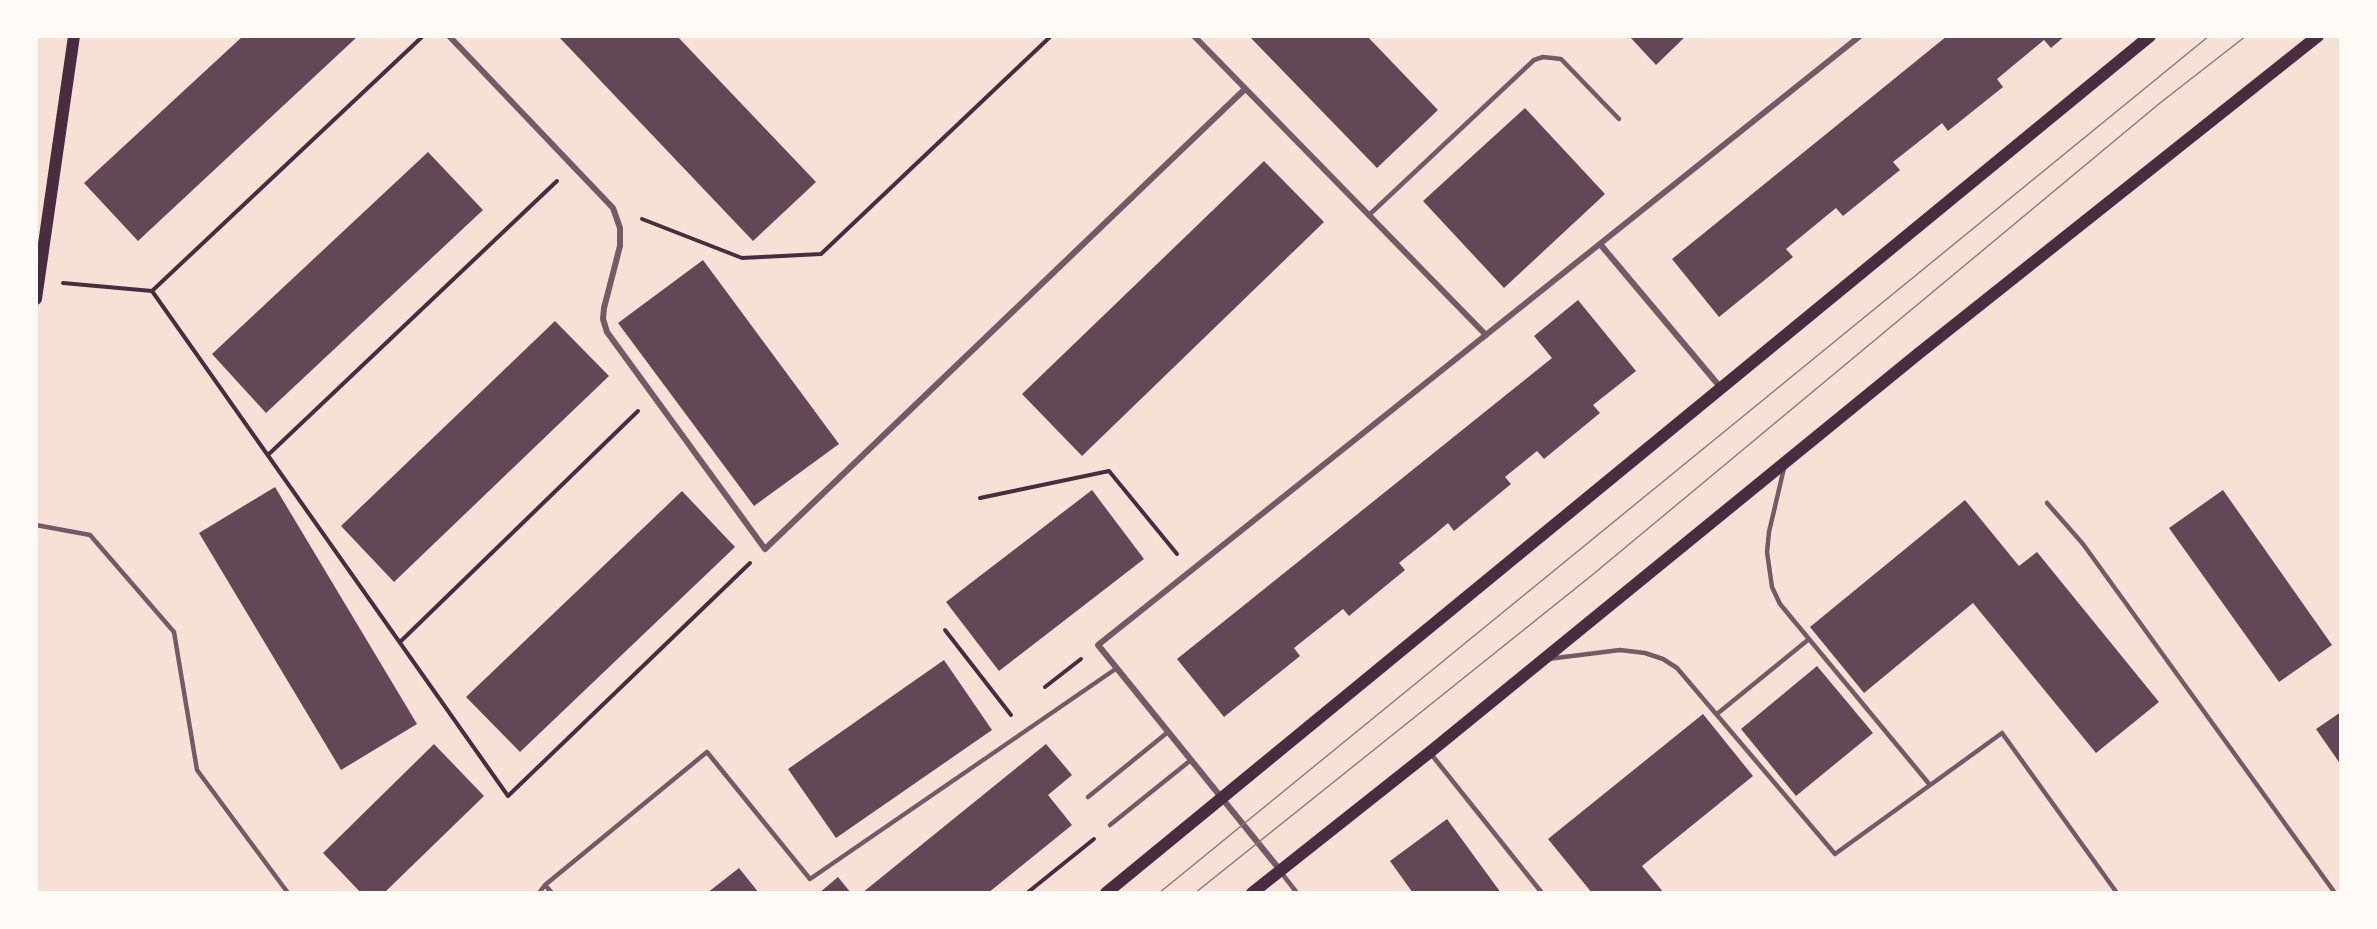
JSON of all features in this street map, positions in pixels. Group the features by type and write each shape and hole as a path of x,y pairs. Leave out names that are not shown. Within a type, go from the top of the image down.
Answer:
{"main road":[{"path":"36,299 74,36"},
{"path":"1106,893 2150,36"},
{"path":"1252,893 1430,752 1974,309 2318,36"}],"street":[{"path":"449,36 613,208 620,228 620,246 604,308 603,319 607,332 765,549 1245,89"},
{"path":"1194,36 1486,335"},
{"path":"1280,870 1098,645 1860,36"},
{"path":"1600,244 1720,388"}],"lane":[{"path":"1369,215 1534,60 1543,57 1561,59 1619,119"},
{"path":"1786,462 1769,532 1769,569 1772,587 1780,604 1930,785"},
{"path":"2047,503 2083,544 2335,893"},
{"path":"36,525 90,535 174,632 197,770 288,893"},
{"path":"1717,714 1809,639"},
{"path":"1540,661 1620,650 1645,653 1663,659 1677,668 1835,854 2002,733 2117,893"},
{"path":"539,893 545,885 707,752 810,879 1117,668"},
{"path":"1088,797 1168,732"},
{"path":"1430,752 1542,893"},
{"path":"1110,825 1191,760"},
{"path":"1280,870 1297,893"},
{"path":"545,885 552,893"}],"path":[{"path":"38,280 153,291 423,36"},
{"path":"613,208 742,258 820,254 1051,36"},
{"path":"268,454 573,166"},
{"path":"153,291 508,796 765,549"},
{"path":"400,642 654,396"},
{"path":"980,498 1109,471 1191,571"},
{"path":"945,630 1011,715 1019,708"},
{"path":"1037,694 1098,645"},
{"path":"1028,893 1110,825"}],"building":[{"path":"243,36 357,37 138,241 84,183"},
{"path":"558,36 677,36 816,182 753,241"},
{"path":"1249,36 1367,36 1438,110 1377,168"},
{"path":"1629,36 1686,36 1656,65"},
{"path":"1947,36 2065,36 2051,48 2044,40 1997,79 2003,87 1948,131 1942,123 1893,162 1900,170 1843,216 1836,208 1786,249 1793,257 1719,317 1672,259"},
{"path":"1525,108 1605,194 1504,288 1423,201"},
{"path":"428,152 483,210 266,413 212,354"},
{"path":"1264,161 1324,222 1082,456 1022,394"},
{"path":"703,260 839,444 754,506 618,323"},
{"path":"1578,300 1636,371 1593,405 1600,413 1544,459 1537,451 1505,477 1511,484 1454,531 1448,523 1399,563 1405,570 1349,616 1343,609 1294,648 1300,656 1224,717 1177,659 1552,358 1534,336"},
{"path":"555,321 609,376 394,582 341,526"},
{"path":"275,487 417,724 341,770 199,533"},
{"path":"1092,490 1144,559 999,671 946,602"},
{"path":"2223,490 2332,645 2279,682 2169,528"},
{"path":"682,491 735,547 520,752 466,697"},
{"path":"1965,500 2019,566 2037,552 2159,702 2096,753 1973,603 1864,693 1810,627"},
{"path":"944,660 992,730 836,838 788,769"},
{"path":"1817,666 1873,733 1796,796 1741,729"},
{"path":"2341,712 2341,765 2316,729"},
{"path":"1703,714 1753,776 1642,866 1664,893 1592,893 1548,839"},
{"path":"434,744 484,796 384,893 361,893 323,853"},
{"path":"1046,744 1072,775 1048,795 1072,825 988,893 862,893"},
{"path":"1447,819 1501,893 1413,893 1390,861"},
{"path":"739,868 759,893 707,893"},
{"path":"838,877 851,893 819,893"}],"tram line":[{"path":"1159,893 2209,36"},
{"path":"1195,893 1591,576 2160,103 2246,36"}]}
